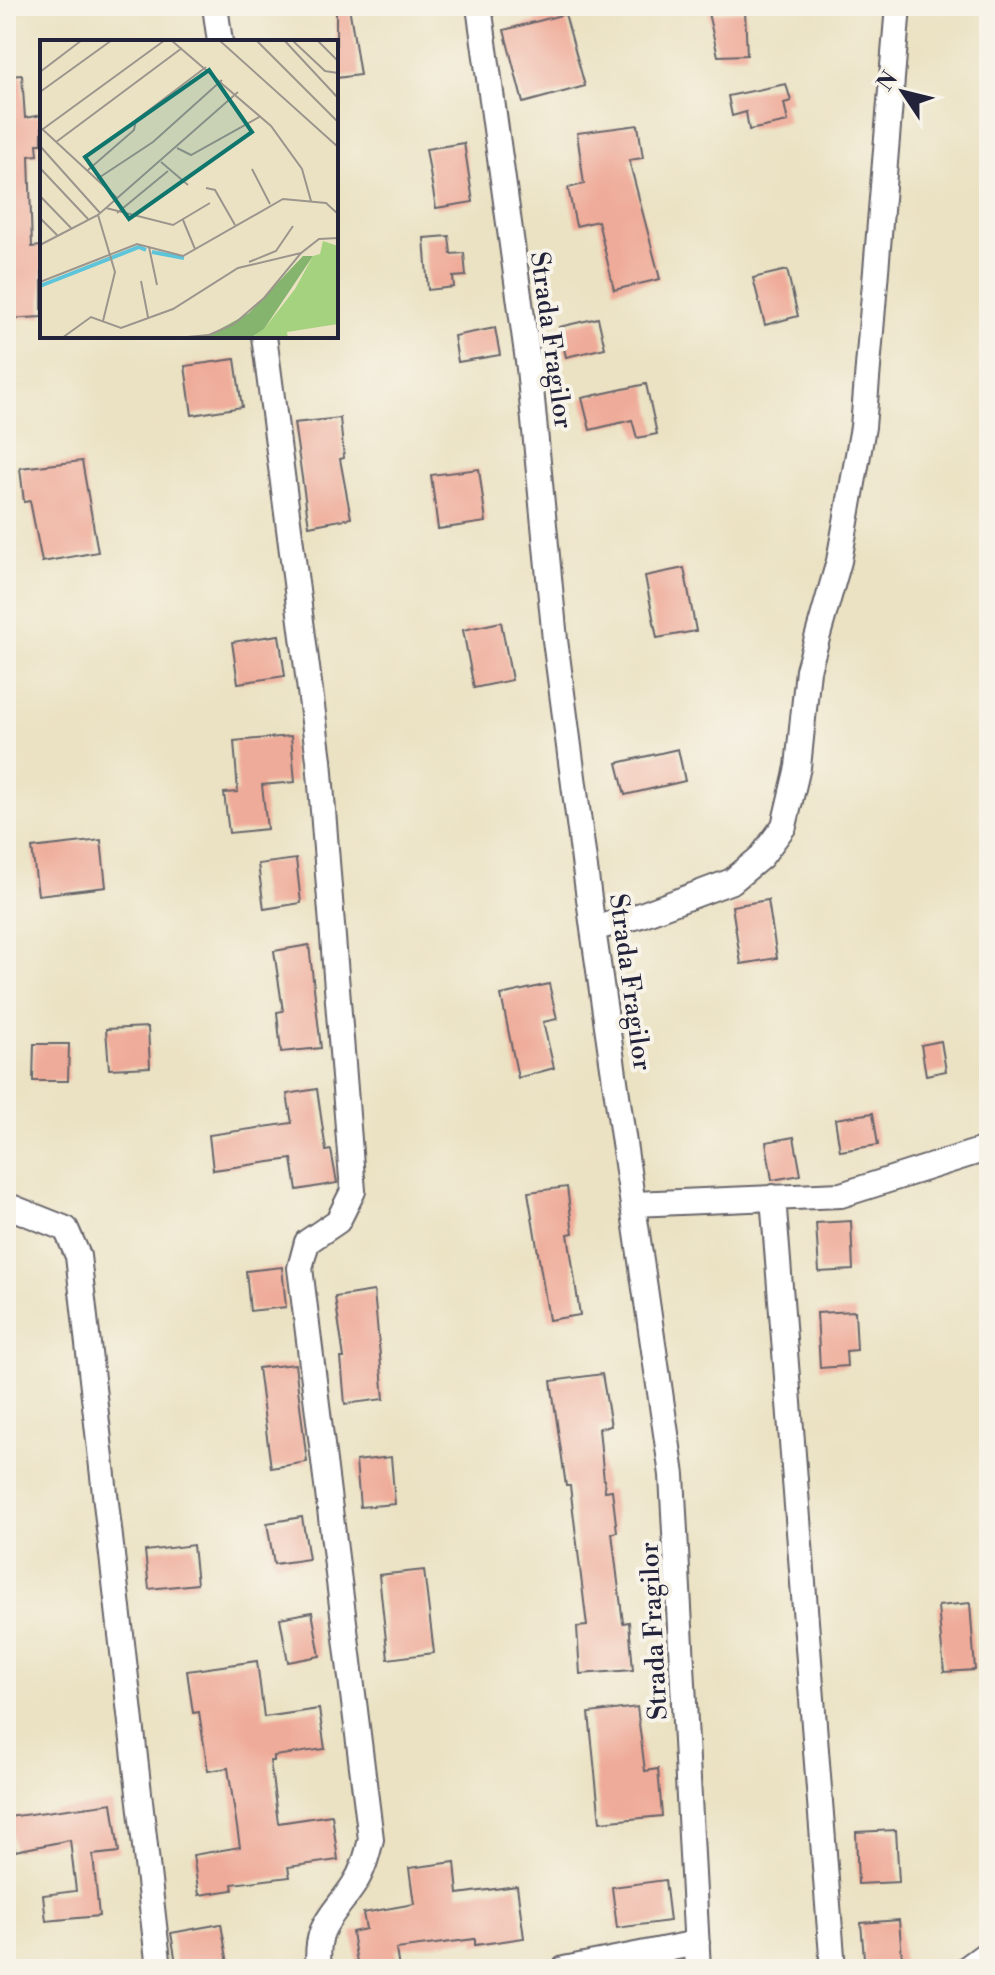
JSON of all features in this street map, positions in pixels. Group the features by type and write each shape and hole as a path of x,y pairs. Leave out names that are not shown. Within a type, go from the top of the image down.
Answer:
{"street":[{"path":"215,6 220,40"},
{"name":"Strada Fragilor","path":"479,6 529,368 555,640 593,929 672,1475 698,1969"},
{"path":"593,929 641,915 732,881 761,857 784,826 798,767 808,670 839,561 863,427 898,6"},
{"path":"264,338 319,760 353,1191 338,1221 307,1242 300,1268 371,1839 365,1864 352,1887 327,1916 319,1937 319,1969"},
{"path":"634,1204 841,1195 989,1148"},
{"path":"773,1197 833,1969"},
{"path":"6,1205 66,1229 78,1256 159,1969"},
{"path":"564,1969 697,1943"},
{"path":"966,1969 989,1952"}],"building":[{"path":"336,6 349,6 360,75 338,78"},
{"path":"745,11 747,55 718,56 708,13"},
{"path":"565,14 585,86 523,103 504,30"},
{"path":"22,75 25,118 40,115 38,155 29,156 32,247 40,246 40,317 6,319 6,76"},
{"path":"786,84 791,101 784,103 788,122 749,130 746,112 732,116 728,96"},
{"path":"638,125 643,158 629,160 660,279 614,290 598,221 576,226 568,188 584,184 577,133"},
{"path":"464,143 473,202 436,208 426,149"},
{"path":"449,236 451,254 464,253 466,276 453,277 454,287 428,290 424,238"},
{"path":"787,270 798,316 765,325 753,278"},
{"path":"598,318 605,348 566,357 559,327"},
{"path":"495,328 500,355 458,362 454,336"},
{"path":"235,359 242,407 192,415 185,366"},
{"path":"646,384 657,434 637,438 632,420 590,430 582,398"},
{"path":"340,418 344,458 340,459 351,518 309,526 294,423"},
{"path":"82,461 98,552 42,562 30,501 24,502 20,468"},
{"path":"479,469 486,522 438,529 431,475"},
{"path":"684,568 696,631 657,638 645,576"},
{"path":"501,622 512,680 474,688 463,630"},
{"path":"279,635 285,676 238,683 232,642"},
{"path":"291,736 295,782 262,785 267,829 229,833 224,793 238,792 234,741"},
{"path":"678,749 685,781 625,795 617,763"},
{"path":"101,840 106,887 38,895 32,848"},
{"path":"296,859 301,903 264,909 258,864"},
{"path":"768,900 777,958 741,964 732,906"},
{"path":"309,945 321,1048 281,1052 277,1012 283,1011 274,951"},
{"path":"549,984 557,1019 543,1022 554,1068 518,1078 501,995"},
{"path":"148,1027 150,1067 109,1069 106,1029"},
{"path":"941,1041 946,1071 926,1075 921,1045"},
{"path":"34,1044 69,1044 68,1081 33,1081"},
{"path":"317,1089 326,1151 331,1150 337,1183 297,1190 292,1159 213,1170 209,1135 292,1123 287,1094"},
{"path":"873,1113 878,1145 840,1151 835,1119"},
{"path":"794,1137 801,1175 772,1180 766,1142"},
{"path":"567,1187 573,1233 568,1234 580,1315 549,1320 528,1192"},
{"path":"851,1221 853,1270 819,1272 816,1223"},
{"path":"282,1267 286,1307 250,1311 246,1271"},
{"path":"374,1291 384,1399 345,1404 341,1358 344,1358 335,1297"},
{"path":"855,1311 857,1350 846,1351 847,1366 820,1368 817,1313"},
{"path":"295,1364 307,1462 271,1468 258,1368"},
{"path":"602,1374 611,1426 599,1428 605,1491 612,1490 617,1532 612,1533 623,1623 629,1622 633,1670 580,1674 577,1627 587,1626 570,1486 566,1486 551,1381"},
{"path":"391,1457 395,1504 360,1507 356,1461"},
{"path":"302,1517 309,1559 274,1564 267,1523"},
{"path":"193,1545 197,1584 149,1589 145,1551"},
{"path":"424,1570 434,1653 388,1659 379,1575"},
{"path":"970,1603 975,1670 944,1672 938,1606"},
{"path":"312,1612 320,1656 288,1662 280,1618"},
{"path":"257,1661 264,1717 319,1709 325,1749 274,1756 274,1761 270,1761 278,1823 332,1815 338,1860 288,1867 290,1877 232,1884 233,1890 199,1895 193,1855 240,1847 228,1768 208,1771 199,1712 193,1713 187,1671"},
{"path":"637,1707 645,1771 658,1769 662,1816 600,1822 589,1713"},
{"path":"112,1803 119,1852 93,1855 99,1916 46,1921 43,1895 76,1891 70,1840 15,1851 8,1817"},
{"path":"896,1830 899,1882 858,1884 856,1832"},
{"path":"455,1862 458,1894 517,1886 524,1938 475,1945 475,1939 396,1949 399,1969 358,1969 352,1932 366,1929 363,1913 414,1904 409,1868"},
{"path":"665,1880 670,1921 617,1928 612,1887"},
{"path":"899,1920 903,1969 865,1969 861,1923"},
{"path":"221,1924 229,1969 177,1969 171,1933"}]}
